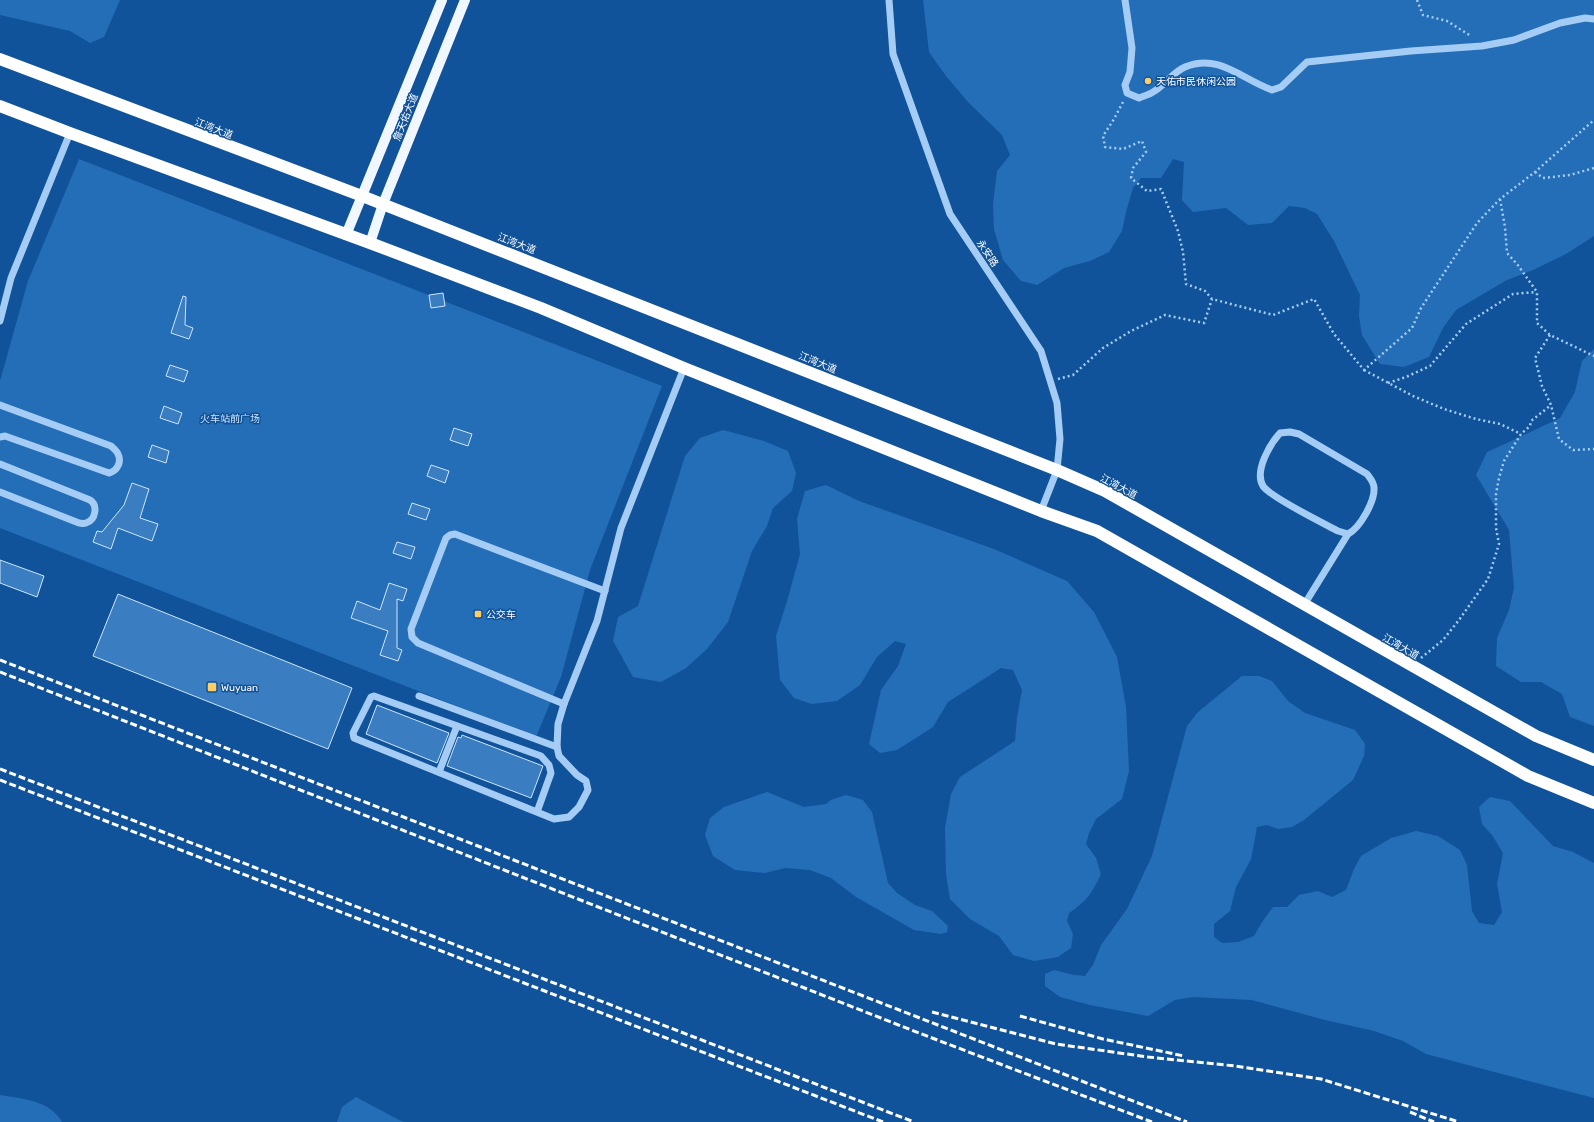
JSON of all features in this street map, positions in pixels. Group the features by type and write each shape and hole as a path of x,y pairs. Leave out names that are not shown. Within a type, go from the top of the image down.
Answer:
{"highway":[{"name":"江湾大道","path":"0,59 383,204 1057,470 1105,491 1536,736 1594,760"},
{"path":"0,106 370,243 540,308 684,368 1041,511 1097,531 1528,776 1594,803"}],"main road":[{"name":"詹天佑大道","path":"346,235 442,0"},
{"name":"詹天佑大道","path":"370,243 383,204 465,0"}],"street":[{"name":"永安路","path":"888,0 893,54 950,214 1041,351 1051,381 1057,403 1060,440 1057,470 1041,511"},
{"path":"1125,0 1132,48 1130,72 1125,85 1127,93 1139,98 1152,93 1184,68 1208,62 1223,66 1260,86 1272,90 1281,86 1307,62 1412,51 1482,46 1514,40 1560,23 1585,18 1594,19"},
{"path":"0,321 11,278 70,133"},
{"path":"537,812 551,774 549,765 541,756 374,696 370,697 353,733 354,738 554,819 569,817 579,808 588,790 586,781 577,775 559,756 557,747 558,724 564,704 598,620 622,528 684,368"},
{"path":"0,405 111,446 118,453 119,460 117,468 114,472 109,473 4,436 0,437"},
{"path":"1304,605 1348,534 1353,531 1366,513 1373,498 1375,487 1366,474 1299,434 1290,432 1280,433 1274,440 1260,468 1260,478 1263,487 1273,495 1338,531 1348,534"},
{"path":"0,464 90,500 95,503 96,507 93,518 86,523 79,523 0,492"},
{"path":"564,704 418,643 412,637 411,629 446,538 455,534 605,591"},
{"path":"419,696 557,747"},
{"path":"439,772 457,726"}],"path":[{"path":"1417,0 1423,15 1447,21 1467,33 1482,46"},
{"path":"1127,93 1114,119 1103,136 1105,147 1123,149 1142,141 1146,152 1133,168 1131,178 1147,191 1161,189 1178,231 1183,252 1186,284 1205,291 1212,299 1273,315 1314,299 1334,334 1364,370 1413,396 1444,410 1500,424 1521,434"},
{"path":"1364,370 1412,328 1421,308 1473,230 1500,199 1535,172 1594,120"},
{"path":"1535,172 1543,178 1570,175 1594,168"},
{"path":"1500,199 1505,227 1507,253 1517,264 1537,292 1538,323 1550,336 1594,356"},
{"path":"1388,383 1430,366 1466,324 1513,294 1537,292"},
{"path":"1051,381 1073,375 1103,348 1131,330 1165,315 1204,323 1212,299"},
{"path":"1550,336 1536,358 1542,386 1551,405 1559,439 1573,450 1594,448"},
{"path":"1411,665 1443,640 1460,620 1488,579 1499,544 1496,528 1496,494 1504,461 1521,434 1530,426 1532,421 1551,405"}],"green space":[{"path":"0,0 120,0 104,37 90,43 70,31 0,15"},
{"path":"923,0 1594,0 1594,236 1566,254 1533,270 1507,280 1456,310 1443,328 1429,357 1404,367 1380,364 1362,335 1359,316 1360,295 1334,241 1317,214 1305,208 1289,206 1272,223 1248,225 1226,208 1193,212 1182,200 1184,162 1173,159 1161,178 1141,178 1133,188 1122,231 1109,252 1090,261 1064,268 1037,285 1021,281 1003,260 994,229 993,204 997,171 1010,155 1002,135 968,102 946,76 929,52"},
{"name":"火车站前广场","path":"79,159 662,386 590,570 561,677 536,737 0,528 0,381 28,281"},
{"path":"1594,349 1594,726 1570,717 1562,694 1541,682 1521,682 1496,666 1497,638 1509,610 1514,588 1509,530 1476,475 1487,452 1560,418 1575,392 1582,361"},
{"path":"723,430 764,441 788,451 796,473 792,491 773,508 767,526 752,551 728,622 707,649 686,668 661,682 633,677 613,641 618,617 638,606 685,456 700,438"},
{"path":"826,485 859,501 994,549 1067,581 1094,612 1117,657 1126,707 1129,771 1122,799 1096,819 1089,833 1086,844 1096,858 1101,874 1088,896 1080,905 1069,913 1067,921 1073,934 1071,948 1058,957 1034,961 1013,955 999,936 970,919 950,899 946,874 945,828 951,794 960,777 1015,741 1022,690 1013,670 1001,668 948,702 933,727 897,750 880,753 869,744 881,690 898,666 906,644 895,641 877,657 860,685 837,701 812,704 794,698 780,680 776,636 800,554 797,519 805,491"},
{"path":"1242,676 1259,676 1272,681 1288,701 1305,713 1355,730 1365,744 1364,756 1353,780 1304,820 1292,827 1278,829 1267,825 1257,827 1251,859 1236,887 1230,911 1214,924 1214,937 1222,943 1238,942 1254,936 1273,907 1287,907 1299,895 1318,891 1332,897 1346,890 1361,856 1391,838 1416,831 1438,836 1460,850 1467,865 1472,911 1479,923 1494,925 1502,912 1497,884 1503,853 1492,835 1482,824 1479,807 1490,797 1510,801 1553,846 1573,852 1594,863 1594,1098 1426,1054 1403,1041 1374,1031 1325,1020 1252,1000 1193,997 1175,1000 1148,1016 1090,1005 1060,997 1045,986 1045,974 1054,970 1085,976 1093,965 1101,945 1127,909 1152,856 1187,726 1198,712"},
{"path":"767,792 804,807 826,804 831,800 846,795 863,800 872,812 888,883 897,893 915,905 932,911 948,926 947,932 941,934 914,930 856,897 831,878 810,870 785,868 765,873 735,870 713,856 705,835 710,818 724,807"},
{"path":"0,1095 43,1105 57,1115 62,1122 0,1122"},
{"path":"356,1097 404,1122 337,1122 342,1107"}],"building":[{"path":"443,293 445,306 431,308 429,295"},
{"path":"183,296 186,297 185,325 193,328 189,339 171,333"},
{"path":"170,365 188,371 184,382 166,376"},
{"path":"164,406 182,413 178,424 160,418"},
{"path":"454,428 472,434 468,446 450,440"},
{"path":"152,445 169,451 166,463 148,457"},
{"path":"431,465 449,471 445,483 427,476"},
{"path":"132,483 149,489 140,518 158,524 152,541 118,528 111,549 93,542 97,531 102,532 124,505"},
{"path":"412,503 430,509 426,520 408,514"},
{"path":"397,542 415,547 411,559 393,553"},
{"path":"0,560 44,576 37,597 0,583"},
{"path":"389,583 407,589 403,601 397,599 397,648 402,650 398,661 380,655 388,631 351,618 357,601 380,610"},
{"path":"118,594 352,688 328,749 93,656"},
{"path":"377,705 449,733 437,763 366,734"},
{"path":"462,735 543,766 531,798 447,766 458,737 461,738"}],"railway":[{"path":"0,660 1187,1122"},
{"path":"0,672 919,1033 1152,1122"},
{"path":"0,769 914,1122"},
{"path":"0,780 883,1122"},
{"path":"932,1012 1056,1044 1148,1057 1235,1066 1321,1079 1459,1122"},
{"path":"1020,1016 1103,1039 1184,1056"},
{"path":"1410,1112 1434,1122"}],"place":[{"name":"天佑市民休闲公园","path":"1148,81"},
{"name":"公交车","path":"478,614"},
{"name":"Wuyuan","path":"212,687"}]}
